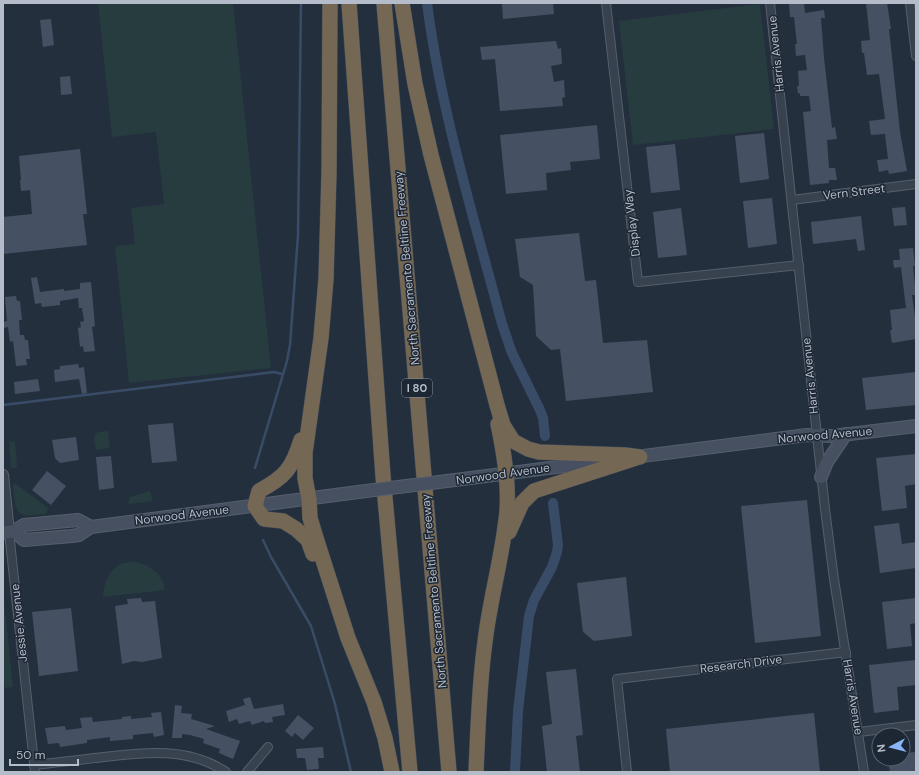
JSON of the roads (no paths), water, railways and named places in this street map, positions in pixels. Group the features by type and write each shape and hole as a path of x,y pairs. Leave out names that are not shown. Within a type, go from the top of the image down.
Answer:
{"highway":[{"path":"330,3 329,173 326,279 321,338 305,453 305,478 309,499 310,518 348,638"},
{"path":"349,3 383,476 410,772"},
{"name":"North Sacramento Beltline Freeway","path":"384,3 449,772"},
{"path":"402,3 415,84 429,147 489,380 503,426 513,441 528,449 540,452 625,455 640,457"},
{"path":"476,772 478,707 485,642 507,511 506,473 501,438 489,380"},
{"path":"313,397 300,443 291,465 287,472 276,482 259,491 255,506 264,519 283,521 296,529 308,540 374,702 385,738 392,772"},
{"path":"502,546 522,503 534,491 640,457"}],"main road":[{"name":"Norwood Avenue","path":"9,532 24,525 78,520 91,527 807,435 817,436 846,434 916,426"},
{"path":"821,477 827,462 846,434"}],"street":[{"name":"Display Way","path":"606,3 638,282 799,265"},
{"name":"Harris Avenue","path":"770,3 821,477 834,579 859,732 864,772"},
{"path":"910,3 916,56"},
{"name":"Vern Street","path":"792,200 916,184"},
{"name":"Jessie Avenue","path":"3,475 34,768"},
{"name":"Research Drive","path":"627,772 616,679 846,652"},
{"path":"859,732 916,725"},
{"path":"248,772 268,747"},
{"path":"34,768 157,752 171,752 204,760 226,772"}],"waterway":[{"path":"255,468 287,361 290,345 298,235 301,3"},
{"path":"427,3 433,44 459,165 502,324 512,353 540,410 543,418 545,436"},
{"path":"3,405 274,372 282,374"},
{"path":"515,772 518,711 529,616 534,600 552,567 558,545 553,503"},
{"path":"263,540 271,557 311,626 335,704 351,772"}]}
